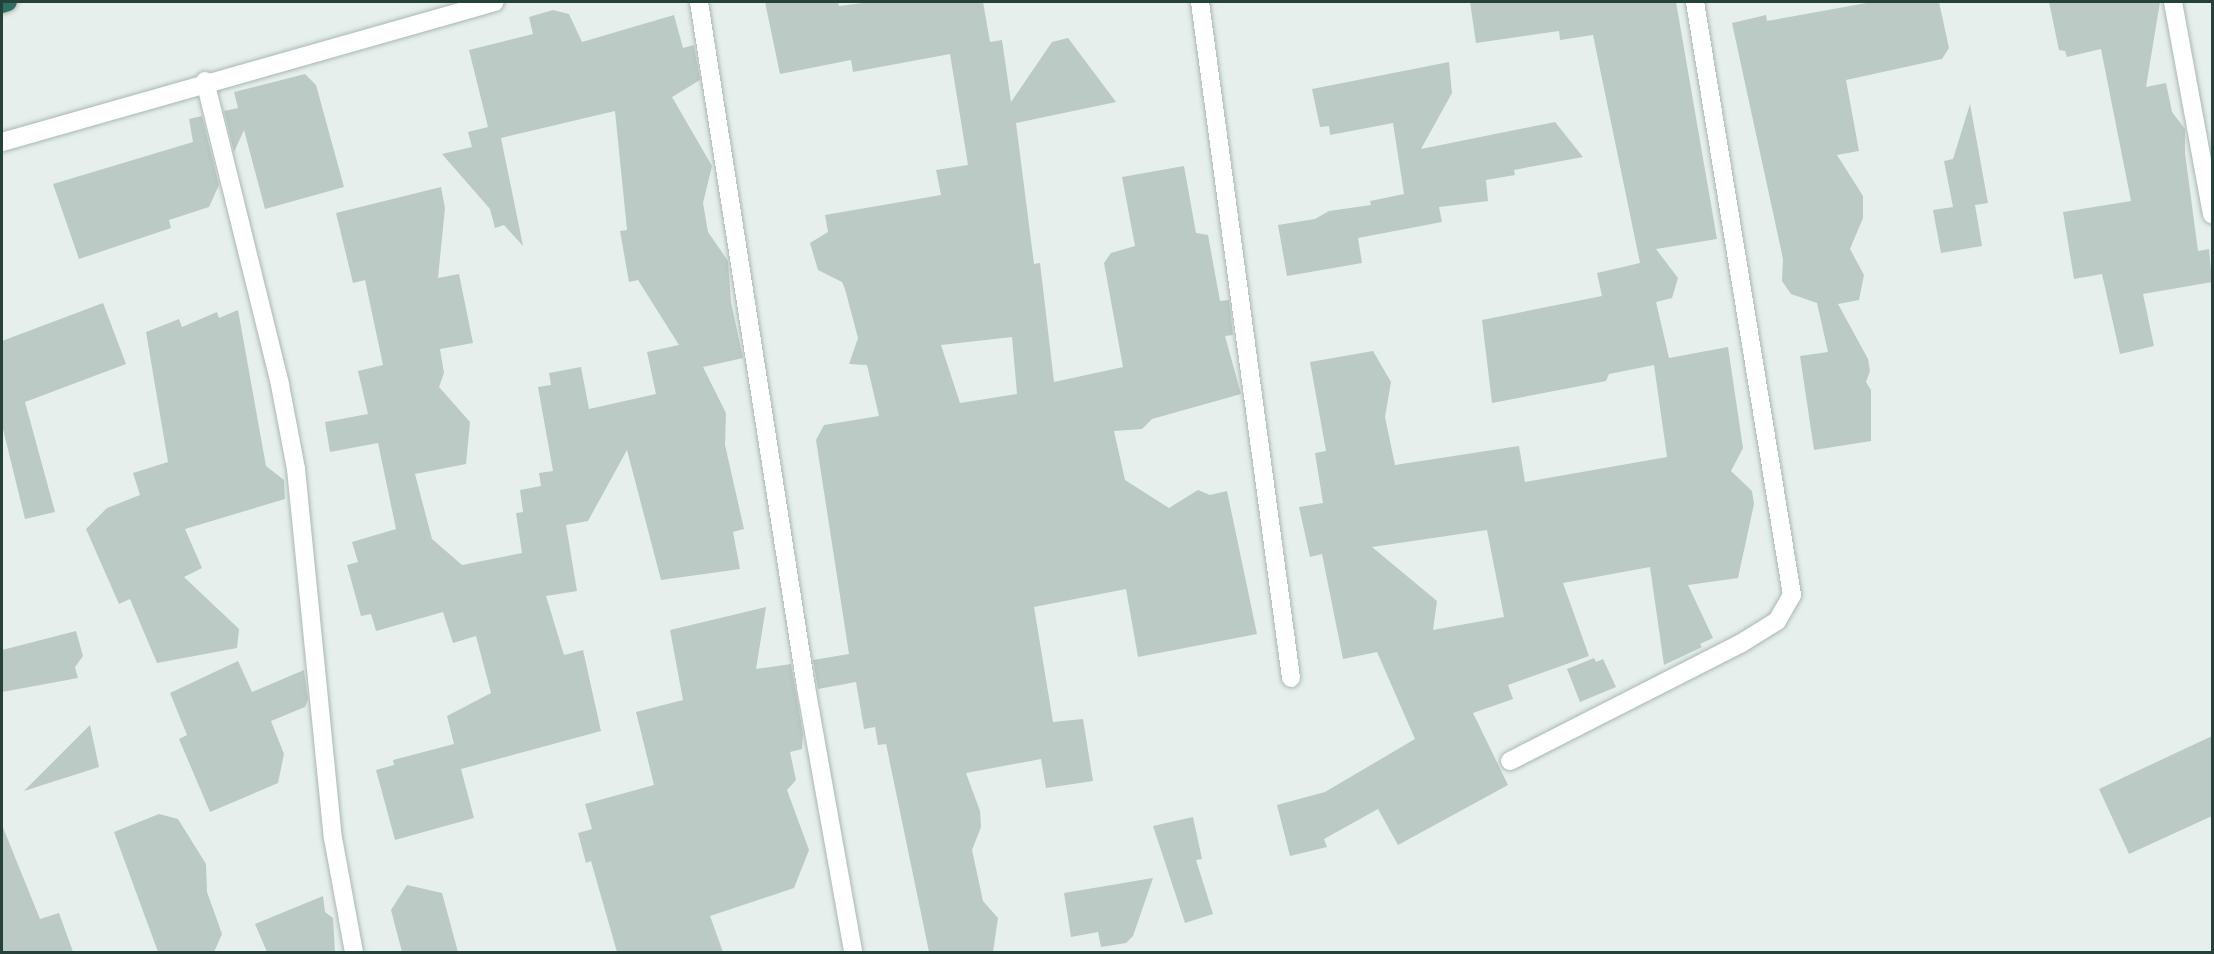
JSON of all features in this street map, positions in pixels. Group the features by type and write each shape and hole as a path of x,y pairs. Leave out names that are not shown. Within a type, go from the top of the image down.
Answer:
{"highway":[{"path":"2,4 8,2"}],"street":[{"path":"2,142 205,81 495,2"},
{"path":"699,2 806,687 853,952"},
{"path":"1200,2 1291,678"},
{"path":"1510,761 1768,627 1778,621 1792,595 1695,2"},
{"path":"2173,2 2212,214"},
{"path":"205,81 280,385 296,469 333,838 354,952"}],"building":[{"path":"765,2 838,2 839,6 871,2 983,2 990,42 1002,40 1011,102 1052,42 1068,38 1116,102 1016,123 1034,264 1040,263 1054,382 1123,367 1104,263 1111,253 1135,246 1122,177 1184,166 1196,233 1208,235 1220,301 1229,300 1233,335 1225,336 1241,394 1152,419 1142,429 1114,431 1125,480 1169,508 1198,490 1210,495 1227,491 1257,634 1138,657 1126,589 1034,607 1053,722 1083,719 1093,781 1046,788 1041,759 966,773 980,811 981,827 972,850 983,901 998,918 993,952 929,952 886,744 878,745 875,727 864,729 856,682 818,689 813,660 849,654 816,440 824,425 879,416 867,365 849,364 858,338 845,289 842,282 818,270 810,243 828,232 825,215 941,195 936,170 968,165 950,54 853,72 851,60 780,74","holes":["1012,337 1017,394 960,403 941,345"]},
{"path":"1470,2 1676,2 1717,239 1656,249 1678,278 1672,298 1656,302 1669,358 1728,347 1743,448 1731,471 1752,491 1754,504 1738,578 1688,585 1713,638 1700,644 1702,647 1664,665 1650,567 1563,583 1589,656 1508,685 1513,699 1473,713 1508,785 1398,845 1378,809 1324,839 1327,847 1290,856 1277,805 1325,792 1415,739 1377,652 1343,659 1322,554 1310,557 1299,507 1323,503 1315,453 1326,451 1310,362 1373,351 1391,382 1385,417 1395,465 1519,446 1525,482 1667,457 1654,365 1609,374 1606,381 1492,403 1482,320 1602,296 1597,273 1640,263 1593,35 1560,40 1559,31 1476,43","holes":["1487,530 1504,617 1433,630 1437,601 1372,547"]},
{"path":"1872,2 1939,2 1949,48 1942,59 1846,80 1859,151 1837,155 1863,196 1863,218 1850,249 1864,275 1859,300 1838,304 1868,359 1870,371 1866,382 1871,390 1871,441 1814,450 1800,356 1828,352 1817,303 1791,294 1782,281 1783,259 1732,23 1766,15 1767,21"},
{"path":"2049,2 2160,2 2146,87 2166,83 2172,112 2185,129 2185,153 2198,251 2209,249 2212,282 2143,294 2154,346 2120,354 2102,274 2074,279 2063,212 2131,201 2101,49 2067,57 2065,51 2059,50"},
{"path":"553,10 569,14 582,42 674,15 683,48 694,45 700,80 672,97 712,166 703,203 708,232 728,261 731,302 743,358 703,367 726,413 725,445 744,529 733,532 740,569 661,580 627,450 588,521 566,525 577,591 546,596 564,655 583,650 601,731 461,769 474,818 395,840 376,770 394,765 393,760 454,744 447,716 491,693 476,636 453,643 443,612 376,631 371,614 361,616 347,565 358,562 352,542 396,529 378,443 330,452 325,422 368,414 358,371 383,365 365,280 353,283 336,213 441,187 445,208 438,278 459,274 473,343 440,349 444,373 439,387 470,422 466,464 415,474 432,539 462,565 522,553 516,513 523,512 520,490 541,486 539,473 553,471 538,387 551,385 549,373 581,367 589,409 656,394 647,352 679,345 638,280 629,282 620,231 627,230 615,111 501,138 523,246 504,225 495,228 490,209 442,154 472,147 468,132 488,127 469,50 533,34 529,17"},
{"path":"1449,62 1452,93 1421,149 1555,122 1583,157 1514,170 1515,175 1486,180 1488,201 1439,207 1442,222 1358,238 1362,263 1287,276 1278,225 1315,219 1329,211 1371,205 1370,201 1404,194 1393,123 1330,135 1329,126 1320,127 1312,89"},
{"path":"305,74 316,85 344,187 265,209 244,130 234,152 224,111 238,108 234,92"},
{"path":"1970,104 1988,203 1975,205 1982,246 1941,253 1933,210 1953,207 1944,161 1953,159"},
{"path":"202,116 219,185 209,207 169,220 171,228 79,259 53,184 193,142 189,119"},
{"path":"103,303 126,364 25,402 55,512 25,519 2,425 2,341"},
{"path":"238,310 266,466 284,480 285,499 185,529 202,568 184,577 239,629 237,648 157,663 130,599 119,604 86,529 107,508 140,495 133,473 168,462 146,332 179,319 182,327 217,312 219,318"},
{"path":"766,607 756,669 791,664 803,734 802,749 790,752 796,780 787,790 809,850 794,888 710,916 723,952 617,952 591,861 586,863 578,833 592,829 585,804 654,785 636,712 683,700 670,630"},
{"path":"76,631 83,656 75,667 78,678 2,692 2,650"},
{"path":"1594,658 1596,662 1603,659 1616,687 1580,702 1567,669"},
{"path":"238,661 252,692 304,670 308,699 305,707 271,721 284,754 278,783 210,812 179,739 187,735 170,693"},
{"path":"90,725 99,767 24,791"},
{"path":"2212,736 2212,816 2129,854 2099,789"},
{"path":"159,814 178,819 206,864 207,892 222,934 214,952 158,952 114,832"},
{"path":"1193,817 1202,859 1196,860 1213,914 1185,923 1153,826"},
{"path":"2,825 40,919 59,913 73,952 2,952"},
{"path":"1153,878 1133,936 1126,943 1101,947 1098,932 1071,937 1064,893"},
{"path":"407,885 442,893 458,952 402,952 391,910"},
{"path":"323,896 325,912 333,918 335,952 267,952 255,924"}]}
